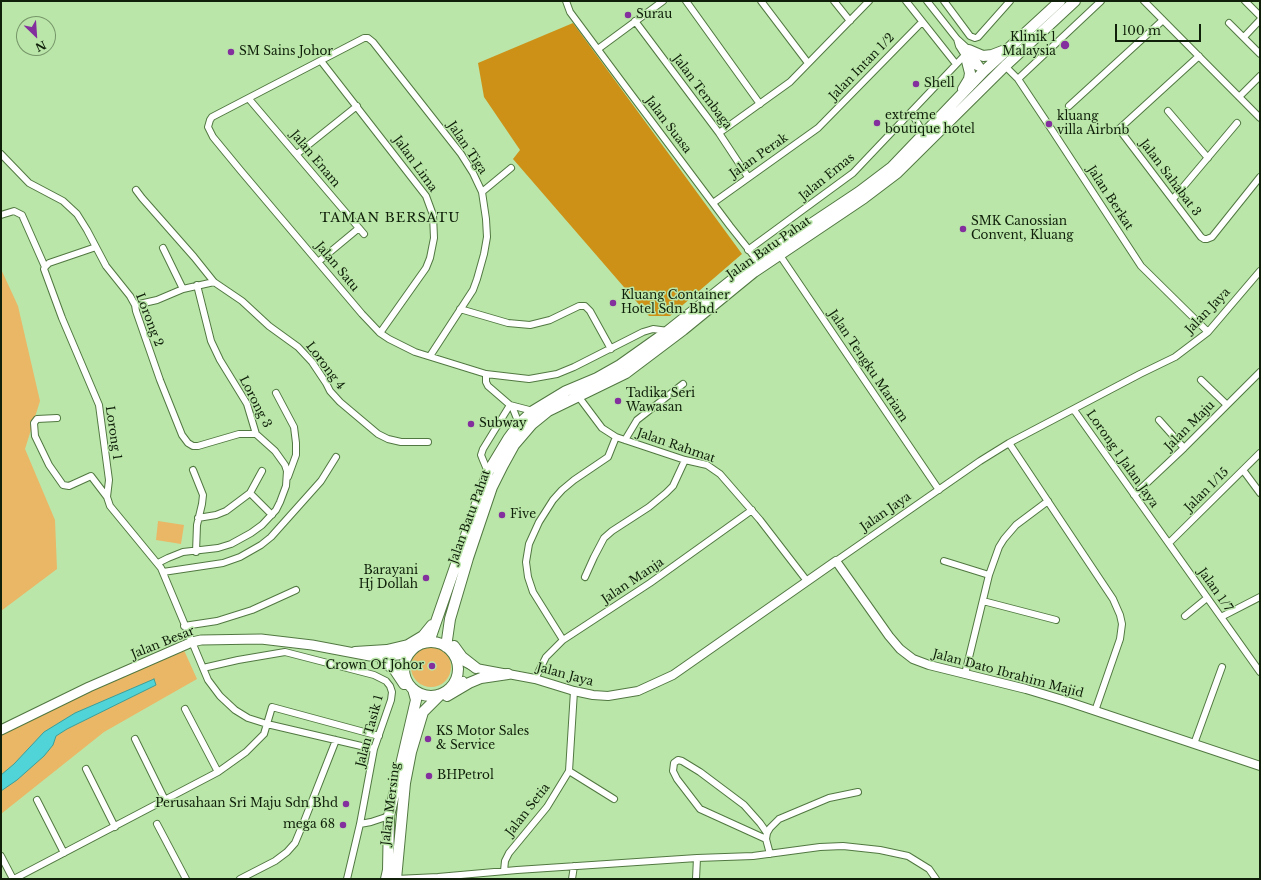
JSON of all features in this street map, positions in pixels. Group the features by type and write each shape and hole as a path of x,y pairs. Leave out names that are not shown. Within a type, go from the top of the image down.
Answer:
{"highway":[{"name":"Jalan Batu Pahat","path":"429,642 488,472 519,424 533,411 566,391 597,378 620,366 668,331 757,260 859,192 892,167 984,71 1060,1"},
{"name":"Jalan Batu Pahat","path":"446,646 450,619 468,558 492,488 514,445 532,424 548,411 626,373 683,330 754,272 864,198 898,173 1006,65 1075,1"},
{"path":"960,96 969,79 970,73 967,54 983,56 992,55 1010,47"},
{"path":"980,91 984,82 984,71 1006,65"},
{"path":"354,652 387,650 408,645 423,636 429,630 441,608"},
{"path":"450,619 450,634 452,642 462,657 476,668"},
{"path":"429,642 446,646 455,656 457,665 457,674 454,682 445,691 434,696 420,693 414,689 409,684 404,672 407,657 412,650 429,642"},
{"path":"383,662 394,669 399,675 409,693 414,710"},
{"path":"386,879 388,870 390,816 413,728 439,702 453,692 481,678 504,673"},
{"name":"Jalan Mersing","path":"396,879 405,783 416,700 414,689"},
{"name":"Jalan Mersing","path":"413,728 423,712 445,691"}],"main road":[{"name":"Jalan Besar","path":"1,730 89,687 192,642 206,639 252,639 312,645 370,656 404,672"},
{"name":"Jalan Besar","path":"370,656 398,656 412,650"}],"street":[{"name":"Jalan Suasa","path":"566,1 570,12 757,260"},
{"path":"598,49 663,1"},
{"path":"686,1 760,104"},
{"path":"762,1 808,63"},
{"path":"834,1 850,21"},
{"path":"719,133 785,86 868,1"},
{"path":"906,1 956,64"},
{"path":"929,1 967,54 984,71"},
{"path":"944,1 970,36 975,38 978,37 1010,1"},
{"path":"1018,79 1102,1"},
{"path":"1144,1 1260,118"},
{"path":"1245,1 1260,16"},
{"path":"1069,106 1163,20"},
{"path":"1244,37 1260,20"},
{"name":"Jalan Tembaga","path":"636,21 719,133 748,177"},
{"name":"Jalan Intan 1/2","path":"818,128 922,22"},
{"path":"1229,23 1260,54"},
{"name":"Jalan Tiga","path":"322,61 360,39 368,38 461,154 473,173 482,192 487,237 478,279 473,290 430,356"},
{"name":"Jalan Emas","path":"748,250 853,173 967,54"},
{"name":"Jalan Sahabat 3","path":"1199,56 1119,129 1204,239 1212,237 1260,177"},
{"name":"Jalan Satu","path":"322,61 211,118 209,129 213,137 362,314 380,333 404,346 486,374 529,379 557,374 635,336 653,329 668,331"},
{"name":"Jalan Lima","path":"322,61 426,196 434,220 433,245 426,268 380,333"},
{"name":"Jalan Berkat","path":"1006,65 1018,79 1141,266 1208,332"},
{"path":"1238,96 1260,76"},
{"name":"Jalan Enam","path":"249,99 298,154 364,234"},
{"path":"298,154 357,106"},
{"path":"1168,111 1208,158"},
{"path":"911,112 924,134"},
{"path":"1173,199 1237,123"},
{"name":"Jalan Perak","path":"713,203 818,128"},
{"name":"Lorong 2","path":"1,154 29,182 63,201 76,214 87,230 106,266 130,296 135,305 160,380 182,435 188,443 192,446 198,446 239,434 256,434"},
{"path":"482,192 511,168"},
{"name":"Lorong 4","path":"136,190 214,282 242,301 269,326 287,338 312,362 334,397 378,434 388,439 401,442 428,442"},
{"name":"Lorong 1","path":"1,215 14,211 22,215 45,267 46,277 62,318 99,405 109,480 108,496 110,506 158,563 208,680 235,710 248,718 267,724 374,749"},
{"path":"318,262 359,228"},
{"path":"45,267 49,263 96,247"},
{"path":"163,248 183,289"},
{"name":"Jalan Tengku Mariam","path":"779,254 939,490"},
{"name":"Jalan Jaya","path":"455,656 476,668 535,678 574,691 593,695 608,696 638,691 658,683 691,663 980,461 1009,443 1175,357 1208,332 1260,271"},
{"path":"135,305 157,300 183,289 214,282"},
{"name":"Lorong 3","path":"197,285 211,341 223,366 247,404 256,434 279,456 287,471 287,478"},
{"path":"460,309 508,323 530,325 539,324 579,306 585,306 590,311 611,349"},
{"name":"Jalan Maju","path":"1134,495 1184,448 1260,372"},
{"path":"486,374 486,382 488,386 511,405 533,411"},
{"path":"1201,380 1227,405"},
{"path":"625,440 629,431 640,417 683,384"},
{"path":"158,563 183,552 196,552 231,544 251,533 272,515 280,502 296,455 294,427 276,393"},
{"name":"Jalan Rahmat","path":"578,396 602,428 616,437 685,460 707,465 720,474 752,510 807,581"},
{"path":"511,405 519,424"},
{"path":"488,472 482,460 481,455 483,449 511,405"},
{"name":"Lorong 1 Jalan Jaya","path":"1074,410 1152,520"},
{"path":"57,418 37,419 34,423 35,436 49,466 63,485 69,486 91,476 108,496"},
{"path":"1159,420 1184,448"},
{"path":"563,640 534,592 528,577 526,562 529,544 538,522 553,500 562,490 608,457 616,437"},
{"path":"1009,443 1113,599 1120,615 1122,624 1120,640 1096,711"},
{"name":"Jalan 1/15","path":"1169,543 1260,453"},
{"path":"163,572 223,563 240,557 261,545 271,537 321,481 336,456"},
{"path":"585,577 604,538 612,531 649,507 666,493 673,486 685,460"},
{"path":"193,470 202,492 202,504 198,518 196,552"},
{"path":"1243,470 1260,493"},
{"path":"198,518 221,514 234,506 250,493 262,472"},
{"path":"250,493 272,515"},
{"path":"965,674 982,601 995,556 1004,539 1016,525 1048,501"},
{"name":"Jalan Manja","path":"535,678 546,657 563,640 650,583 752,510"},
{"name":"Jalan 1/7","path":"1152,520 1260,672"},
{"name":"Jalan Dato Ibrahim Majid","path":"836,561 889,636 900,649 913,658 929,665 1026,689 1260,766"},
{"path":"944,561 989,575"},
{"path":"184,626 217,621 252,610 296,590"},
{"path":"1221,618 1260,597"},
{"path":"1185,616 1207,598"},
{"path":"982,601 1056,620"},
{"name":"Jalan Tasik 1","path":"203,668 285,652 374,675 386,681 392,692 391,700 374,749 360,824 347,879"},
{"path":"1253,662 1260,658"},
{"path":"1194,744 1222,667"},
{"name":"Jalan Jaya","path":"445,691 470,678 484,674 504,673"},
{"name":"Jalan Setia","path":"504,871 505,861 509,852 547,807 569,771 574,691"},
{"path":"1,856 14,879 218,772 255,744 264,734 272,707 379,736"},
{"path":"185,709 218,772"},
{"path":"135,739 165,800"},
{"path":"240,879 275,861 287,852 295,843 336,740"},
{"path":"766,836 700,809 677,780 673,772 674,763 678,760 682,761 700,772 744,805 760,823 766,836 770,854"},
{"path":"86,769 115,827"},
{"path":"569,771 614,799"},
{"path":"766,836 774,824 786,816 829,798 858,792"},
{"path":"38,800 64,853"},
{"path":"360,824 390,816"},
{"path":"157,824 186,879"},
{"path":"396,879 770,854 843,846 880,850 908,856 929,869 936,879"},
{"path":"696,879 697,858"},
{"path":"572,879 574,866"}],"shaded area":[{"path":"573,23 742,254 670,316 649,316 513,159 520,150 484,97 478,63"},
{"path":"1,269 18,306 40,401 25,449 55,520 57,569 1,611"},
{"path":"158,521 184,525 181,544 156,540"},
{"path":"431,647 439,649 445,653 449,659 451,667 449,675 445,681 439,685 431,687 423,685 417,681 413,675 411,667 413,659 417,653 423,649"},
{"path":"183,648 197,679 104,732 1,814 1,731"}],"water":[{"path":"154,679 156,685 67,729 56,736 53,745 44,756 17,780 1,791 1,775 14,764 44,732 75,713"}],"place":[{"name":"Surau","path":"628,15"},
{"name":"Klinik 1 Malaysia","path":"1065,45"},
{"name":"SM Sains Johor","path":"231,52"},
{"name":"Shell","path":"916,84"},
{"name":"extreme boutique hotel","path":"877,123"},
{"name":"kluang villa Airbnb","path":"1049,124"},
{"name":"SMK Canossian Convent, Kluang","path":"963,229"},
{"name":"Kluang Container Hotel Sdn. Bhd.","path":"613,303"},
{"name":"Tadika Seri Wawasan","path":"618,401"},
{"name":"Subway","path":"471,424"},
{"name":"Five","path":"502,515"},
{"name":"Barayani Hj Dollah","path":"426,578"},
{"name":"Crown Of Johor","path":"432,666"},
{"name":"KS Motor Sales & Service","path":"428,739"},
{"name":"BHPetrol","path":"429,776"},
{"name":"Perusahaan Sri Maju Sdn Bhd","path":"346,804"},
{"name":"mega 68","path":"343,825"}],"district":[{"name":"TAMAN BERSATU","path":"390,218"}]}
